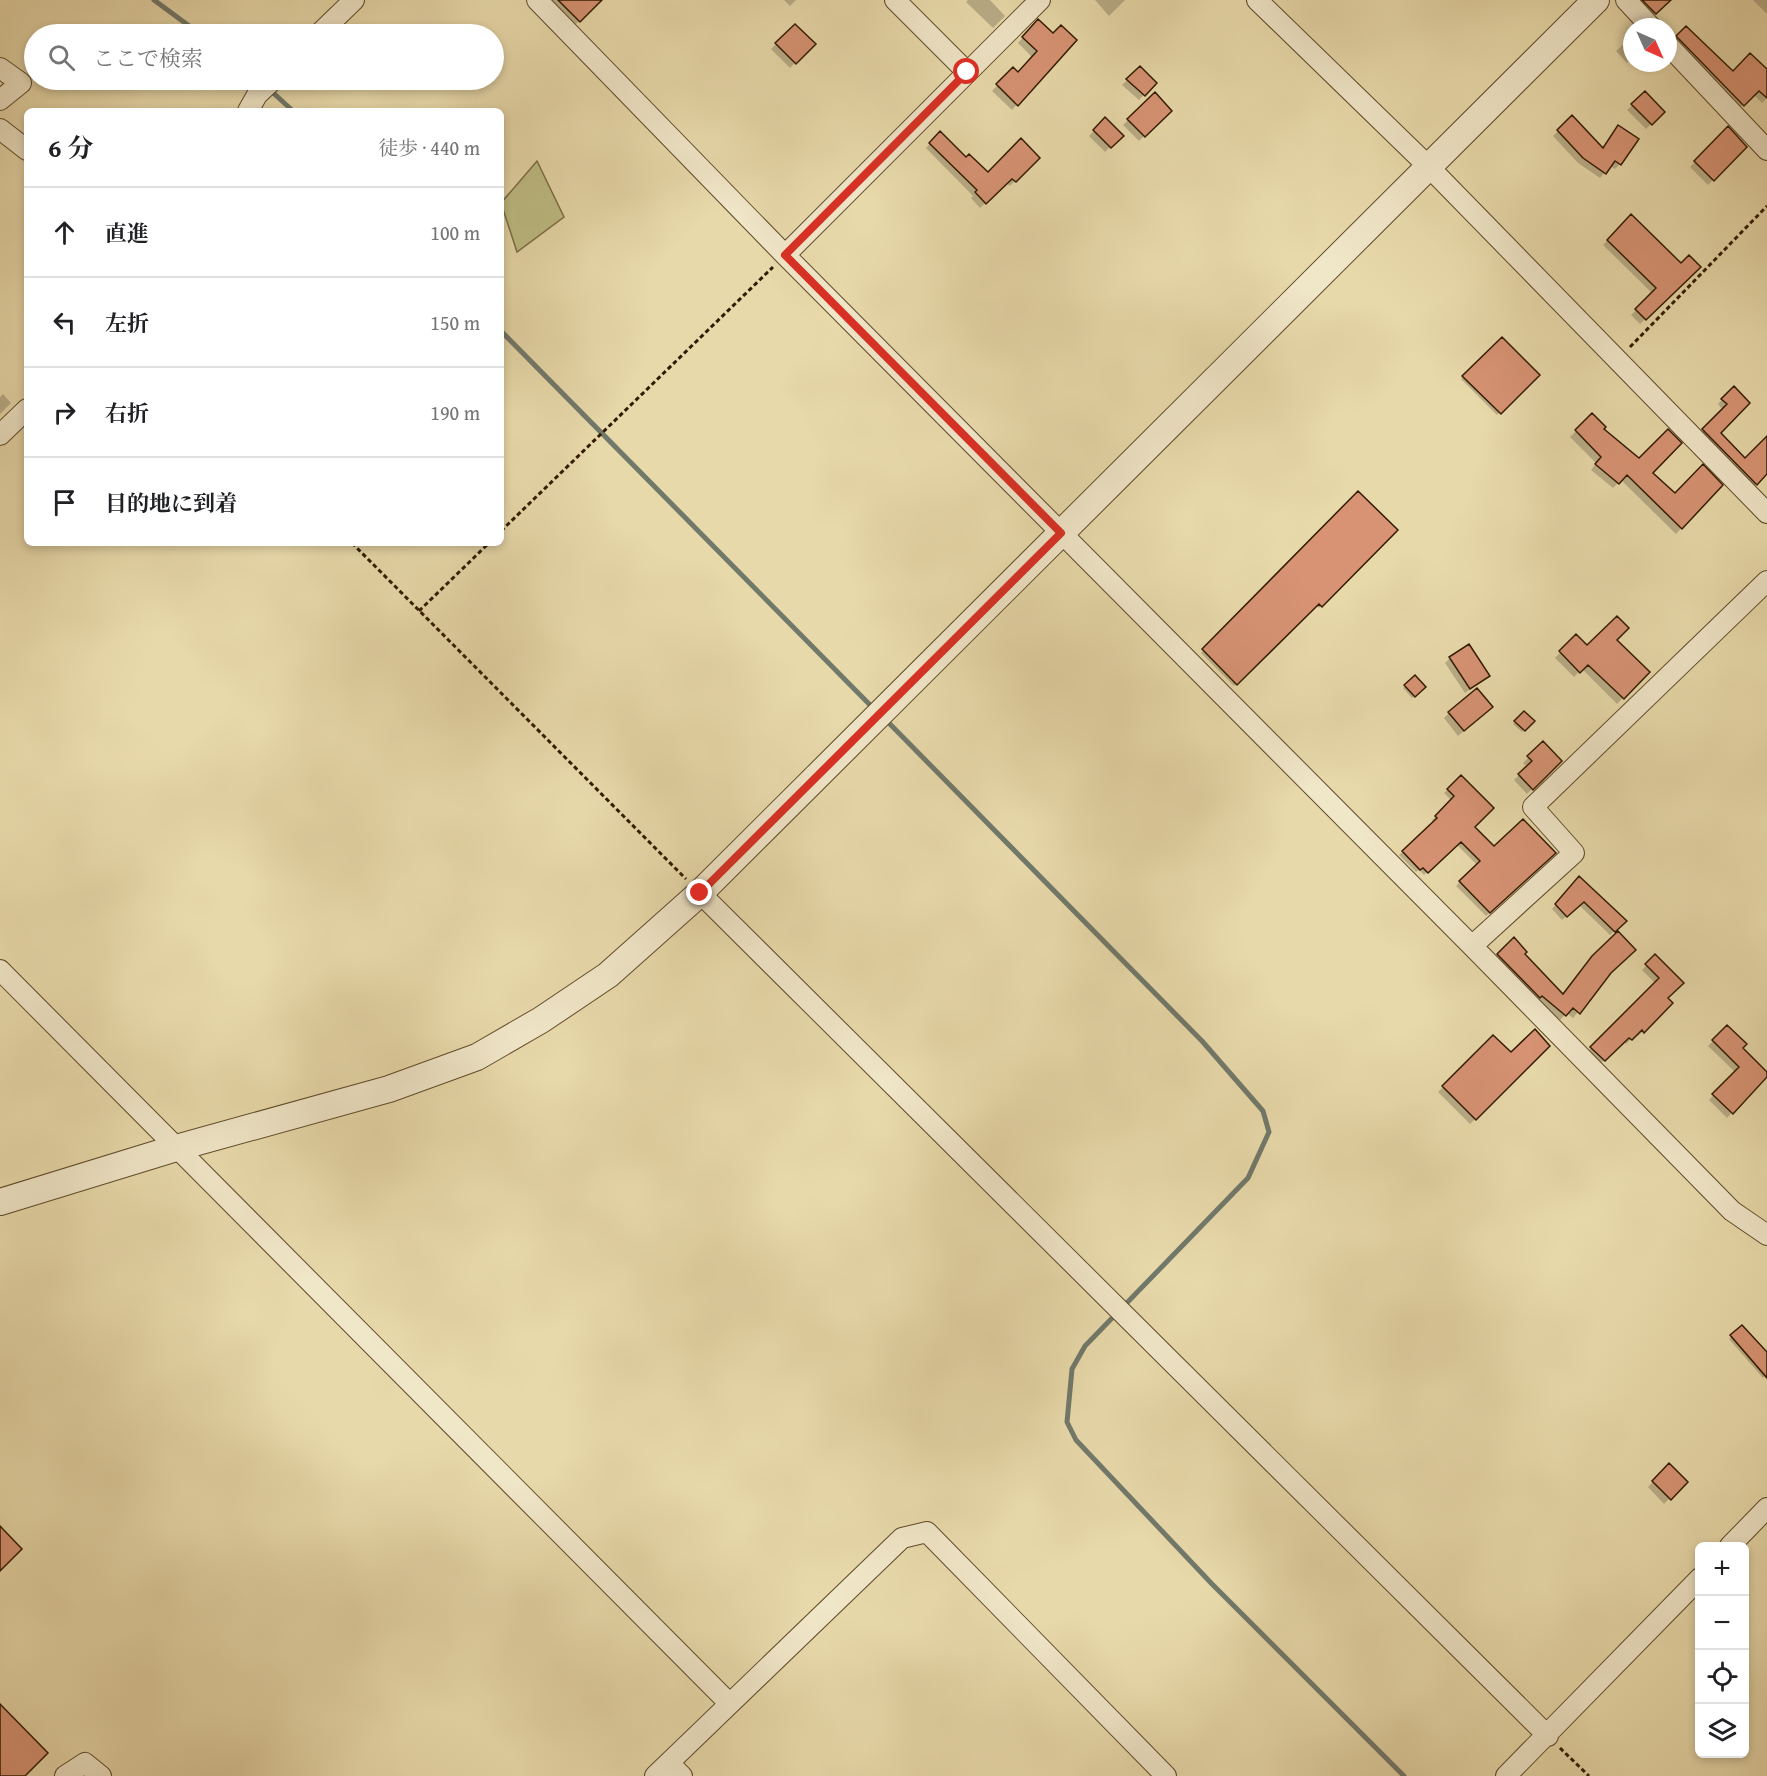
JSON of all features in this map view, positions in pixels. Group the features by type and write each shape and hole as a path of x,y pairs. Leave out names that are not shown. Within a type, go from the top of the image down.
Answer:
{"street":[{"path":"329,24 354,0"},
{"path":"537,0 785,255 1732,1211 1767,1235"},
{"path":"895,0 967,72"},
{"path":"785,255 1040,0"},
{"path":"1257,0 1429,167 1767,513"},
{"path":"0,1202 176,1148 389,1089 477,1057 541,1020 608,975 700,893 1596,0"},
{"path":"1626,0 1643,18"},
{"path":"1677,55 1767,150"},
{"path":"0,68 21,83 0,100"},
{"path":"250,108 262,90"},
{"path":"0,129 24,148"},
{"path":"0,435 24,412"},
{"path":"1472,946 1574,853 1533,807 1767,581"},
{"path":"700,893 1548,1736"},
{"path":"0,970 729,1703"},
{"path":"1734,1542 1767,1508"},
{"path":"668,1772 729,1703 902,1538 927,1532 1166,1776"},
{"path":"1506,1776 1548,1736 1695,1583"},
{"path":"65,1776 85,1763 101,1776"}],"path":[{"path":"1617,360 1767,206"},
{"path":"504,528 785,255"},
{"path":"355,546 700,893"},
{"path":"419,610 486,546"},
{"path":"1548,1736 1589,1776"}],"shaded area":[{"path":"537,161 564,217 517,252 504,212 504,200"}],"building":[{"path":"558,0 602,0 580,22"},
{"path":"1642,0 1671,0 1656,14"},
{"path":"1038,19 1053,33 1061,25 1077,40 1018,106 996,84 1013,67 1018,72 1037,51 1022,37"},
{"path":"795,24 816,44 796,64 775,43"},
{"path":"1686,26 1733,71 1750,53 1767,69 1767,98 1759,91 1744,106 1677,35"},
{"path":"1140,66 1157,83 1145,96 1126,79"},
{"path":"1645,91 1665,112 1652,125 1631,104"},
{"path":"1155,92 1172,111 1145,137 1127,119"},
{"path":"1572,115 1603,148 1618,125 1639,139 1621,165 1615,161 1606,174 1583,158 1557,130"},
{"path":"1105,117 1124,136 1111,148 1093,130"},
{"path":"1728,126 1747,147 1714,181 1694,161"},
{"path":"940,131 966,157 969,154 988,172 1021,138 1040,158 1016,182 1012,179 986,204 975,192 977,190 929,143"},
{"path":"1631,214 1681,263 1689,255 1701,267 1646,320 1635,309 1656,288 1607,240"},
{"path":"1502,337 1540,375 1501,414 1462,376"},
{"path":"1734,386 1750,403 1721,433 1745,458 1767,436 1767,474 1757,485 1702,429 1727,404 1721,399"},
{"path":"1592,413 1606,427 1604,429 1639,458 1668,429 1682,443 1653,473 1675,493 1703,464 1723,485 1682,529 1627,475 1619,484 1595,464 1601,457 1575,430"},
{"path":"1358,491 1398,530 1322,607 1319,604 1237,685 1202,649"},
{"path":"1617,616 1629,628 1617,640 1650,672 1624,699 1588,665 1580,673 1559,651 1576,634 1587,645"},
{"path":"1469,644 1490,676 1470,689 1449,657"},
{"path":"1415,675 1426,687 1415,697 1404,685"},
{"path":"1477,688 1493,707 1464,731 1448,712"},
{"path":"1524,711 1535,721 1525,731 1514,721"},
{"path":"1543,741 1562,761 1533,790 1518,774 1532,761 1527,756"},
{"path":"1461,775 1494,808 1475,827 1494,846 1523,819 1556,853 1490,913 1459,881 1480,861 1461,842 1428,873 1423,868 1420,870 1402,851 1437,818 1435,816 1454,796 1447,789"},
{"path":"1579,876 1627,921 1615,932 1584,902 1567,917 1555,904"},
{"path":"1618,931 1636,950 1611,973 1580,1014 1573,1008 1566,1016 1542,996 1540,998 1497,954 1514,937 1527,952 1525,954 1563,994 1592,956"},
{"path":"1655,954 1684,983 1668,998 1673,1003 1644,1033 1642,1030 1632,1040 1629,1038 1605,1061 1590,1047 1659,978 1645,964"},
{"path":"1727,1025 1747,1044 1743,1048 1767,1072 1767,1077 1733,1114 1712,1094 1739,1067 1712,1040"},
{"path":"1535,1029 1550,1046 1476,1120 1442,1086 1493,1035 1511,1052"},
{"path":"1742,1325 1767,1352 1767,1378 1730,1335"},
{"path":"1669,1463 1688,1482 1671,1500 1652,1481"},
{"path":"0,1526 22,1549 0,1571"},
{"path":"0,1704 48,1753 25,1776 0,1776"}],"waterway":[{"path":"154,0 186,24"},
{"path":"270,90 290,108"},
{"path":"504,334 875,710"},
{"path":"884,718 1202,1041 1263,1111 1269,1132 1248,1178 1085,1346 1072,1369 1067,1422 1076,1440 1212,1584 1404,1776"}],"route":[{"path":"700,893 1061,533 785,255 967,72"}]}
